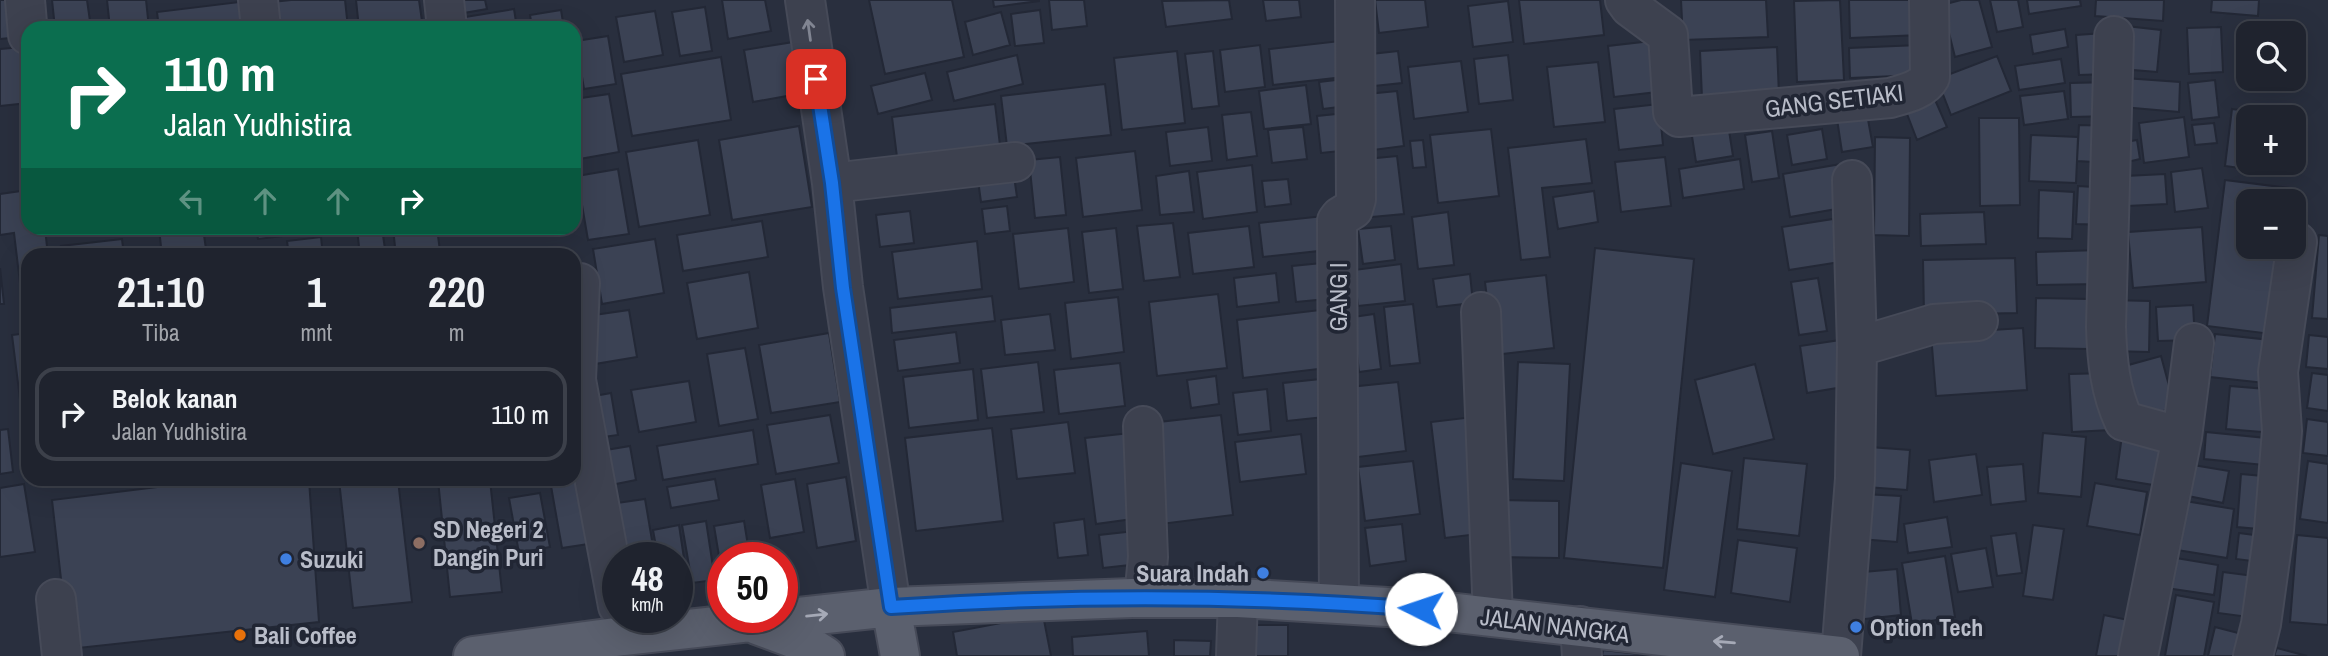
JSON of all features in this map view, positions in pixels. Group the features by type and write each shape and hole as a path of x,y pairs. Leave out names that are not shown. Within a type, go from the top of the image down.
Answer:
{"main road":[{"name":"JALAN NANGKA","path":"798,617 891,607 1144,598 1238,598 1339,603 1493,617 1581,641 1841,656"},
{"path":"891,607 900,656"},
{"name":"JALAN NANGKA","path":"473,656 602,624"},
{"path":"779,633 803,642 825,656"}],"street":[{"path":"25,0 27,21"},
{"path":"258,0 260,21"},
{"path":"444,0 446,21"},
{"path":"805,0 832,183 843,288 891,607"},
{"name":"GANG I","path":"1339,603 1337,221 1353,209 1356,199 1354,0"},
{"name":"GANG SETIAKI","path":"1625,0 1630,7 1668,35 1673,111 1679,117 1890,98 1923,85 1930,77 1932,63 1929,0"},
{"path":"2114,36 2107,361 2114,400 2124,421 2182,437"},
{"path":"832,183 1015,162"},
{"path":"1841,656 1855,479 1857,347 1852,180"},
{"path":"2253,656 2261,624 2274,530 2282,431 2278,372 2295,259"},
{"path":"1481,312 1493,617"},
{"path":"1857,347 1934,324 1978,321"},
{"path":"2138,656 2182,437 2194,343"},
{"path":"581,407 606,542"},
{"path":"1143,426 1147,557 1144,598"},
{"path":"1236,656 1238,598"},
{"path":"56,599 62,656"}],"building":[{"path":"0,0 16,0 20,37 0,39"},
{"path":"52,0 87,0 90,21 54,21"},
{"path":"107,0 146,0 148,21 109,21"},
{"path":"345,0 347,21 265,21 263,3"},
{"path":"356,0 419,0 422,21 358,21"},
{"path":"456,0 485,0 487,9 458,14"},
{"path":"722,0 765,0 771,31 728,39"},
{"path":"869,0 952,0 964,57 885,74"},
{"path":"993,0 1039,0 1039,1 994,7"},
{"path":"1049,0 1084,0 1087,26 1052,30"},
{"path":"1229,0 1232,19 1166,27 1162,1"},
{"path":"1263,0 1299,0 1301,17 1266,21"},
{"path":"1375,0 1425,0 1428,27 1379,33"},
{"path":"1519,0 1600,0 1604,35 1524,44"},
{"path":"1681,0 1766,0 1768,37 1683,40"},
{"path":"1840,0 1844,80 1797,82 1794,1"},
{"path":"1849,0 1918,0 1920,35 1850,38"},
{"path":"1961,0 1979,0 1992,47 1955,57 1942,5"},
{"path":"1990,0 2018,0 2023,27 1997,32"},
{"path":"2027,0 2080,0 2081,6 2029,14"},
{"path":"2096,0 2164,0 2163,21 2095,16"},
{"path":"2212,0 2259,0 2258,16 2211,12"},
{"path":"1508,1 1513,42 1473,47 1468,6"},
{"path":"239,2 241,21 158,21 157,12"},
{"path":"705,7 712,51 680,56 672,12"},
{"path":"514,9 516,21 453,21"},
{"path":"561,10 563,21 531,21 530,15"},
{"path":"1040,10 1044,43 1015,46 1011,14"},
{"path":"655,11 663,55 624,62 616,17"},
{"path":"1001,12 1010,45 973,55 965,22"},
{"path":"2126,26 2161,30 2157,72 2121,69"},
{"path":"2221,27 2223,72 2189,74 2187,28"},
{"path":"2065,29 2068,47 2033,54 2030,35"},
{"path":"2105,33 2108,74 2079,75 2076,35"},
{"path":"608,36 616,84 584,89 581,40"},
{"path":"1660,40 1666,91 1614,97 1608,46"},
{"path":"800,41 809,92 753,102 744,50"},
{"path":"1340,41 1344,77 1273,85 1269,49"},
{"path":"1260,45 1265,87 1225,92 1220,50"},
{"path":"1919,45 1920,75 1850,78 1849,48"},
{"path":"21,47 21,104 0,106 0,49"},
{"path":"1777,47 1779,95 1702,98 1700,51"},
{"path":"1177,51 1185,123 1122,130 1114,58"},
{"path":"1213,51 1219,106 1192,109 1185,54"},
{"path":"1398,51 1402,83 1374,86 1371,54"},
{"path":"1017,55 1023,84 954,101 947,72"},
{"path":"1508,55 1513,100 1479,104 1474,59"},
{"path":"1997,56 2011,91 1951,115 1937,79"},
{"path":"721,57 731,120 632,136 621,74"},
{"path":"2061,59 2065,83 2019,90 2015,66"},
{"path":"1461,61 1468,112 1414,119 1408,67"},
{"path":"1598,62 1605,122 1554,127 1547,67"},
{"path":"925,73 932,100 878,114 871,86"},
{"path":"2124,78 2180,82 2179,112 2122,107"},
{"path":"1344,79 1347,106 1323,109 1319,82"},
{"path":"2215,80 2219,117 2192,120 2188,83"},
{"path":"2112,82 2112,116 2071,117 2070,83"},
{"path":"1105,84 1111,135 1007,146 1001,96"},
{"path":"1306,85 1311,124 1264,129 1259,91"},
{"path":"1397,91 1404,146 1373,150 1367,94"},
{"path":"2064,91 2068,119 2024,125 2020,96"},
{"path":"1932,93 1947,127 1917,140 1904,106"},
{"path":"609,94 619,152 581,159 581,98"},
{"path":"995,104 1002,162 899,173 892,117"},
{"path":"1659,104 1663,145 1619,150 1614,109"},
{"path":"2232,109 2236,110 2236,167 2225,166"},
{"path":"1251,112 1257,156 1227,160 1222,115"},
{"path":"1346,113 1350,150 1321,153 1317,116"},
{"path":"1867,114 1873,147 1842,152 1837,119"},
{"path":"2184,117 2189,157 2144,163 2139,123"},
{"path":"1979,118 2019,118 2020,205 1980,206"},
{"path":"2214,123 2217,143 2195,145 2192,125"},
{"path":"1728,124 1733,156 1696,162 1691,130"},
{"path":"2079,125 2112,126 2111,163 2077,161"},
{"path":"799,126 812,207 732,220 719,140"},
{"path":"1208,127 1212,161 1170,166 1166,132"},
{"path":"1303,127 1307,159 1272,163 1268,130"},
{"path":"1491,129 1499,196 1438,203 1430,135"},
{"path":"1822,129 1827,159 1792,165 1787,135"},
{"path":"1772,131 1779,178 1752,182 1745,135"},
{"path":"2031,135 2078,137 2076,183 2029,181"},
{"path":"1875,137 1910,138 1909,236 1874,235"},
{"path":"1586,139 1592,183 1542,188 1550,257 1521,260 1508,148"},
{"path":"698,140 710,215 639,227 626,152"},
{"path":"1423,140 1426,167 1413,168 1410,141"},
{"path":"2137,140 2140,159 2123,163 2119,143"},
{"path":"1135,151 1142,210 1083,217 1076,158"},
{"path":"1397,156 1404,214 1372,217 1366,159"},
{"path":"1060,157 1066,215 1035,218 1029,160"},
{"path":"1665,157 1671,206 1621,212 1615,162"},
{"path":"1740,159 1744,189 1683,198 1679,169"},
{"path":"1841,164 1848,207 1790,217 1783,174"},
{"path":"1252,165 1257,212 1203,219 1197,172"},
{"path":"2202,168 2208,208 2175,212 2171,172"},
{"path":"618,169 629,234 588,240 581,199 581,175"},
{"path":"1013,169 1017,197 981,202 977,173"},
{"path":"1189,171 1194,212 1160,215 1156,176"},
{"path":"2165,174 2167,204 2127,206 2125,176"},
{"path":"1288,179 1291,204 1265,207 1262,181"},
{"path":"2225,180 2289,188 2236,189 2236,259 2280,259 2271,334 2207,326"},
{"path":"2078,186 2110,188 2108,225 2076,224"},
{"path":"2039,190 2074,192 2072,239 2038,238"},
{"path":"21,191 21,235 46,235 47,248 21,248 21,291 14,233 0,235 0,194"},
{"path":"1594,191 1598,222 1558,229 1553,197"},
{"path":"1007,206 1010,231 985,234 982,209"},
{"path":"910,211 914,243 880,247 876,215"},
{"path":"1448,212 1454,265 1418,269 1412,217"},
{"path":"1984,212 1986,244 1921,246 1920,214"},
{"path":"1324,216 1328,250 1263,257 1259,223"},
{"path":"1833,219 1840,262 1789,270 1782,227"},
{"path":"762,221 768,257 683,271 677,235"},
{"path":"1173,223 1180,277 1144,281 1137,226"},
{"path":"1249,226 1254,267 1193,274 1188,233"},
{"path":"1391,226 1395,260 1363,264 1358,229"},
{"path":"2202,227 2206,282 2133,288 2128,232"},
{"path":"1068,228 1074,282 1019,289 1013,234"},
{"path":"1116,228 1123,289 1089,293 1082,232"},
{"path":"160,235 204,235 206,248 161,248"},
{"path":"257,235 292,235 258,239"},
{"path":"358,235 383,235 385,248 359,248"},
{"path":"394,235 438,235 440,248 395,248"},
{"path":"2319,235 2328,236 2328,319 2312,318"},
{"path":"321,237 322,248 288,248 287,241"},
{"path":"122,239 123,248 61,248"},
{"path":"655,239 664,293 602,304 593,249"},
{"path":"977,241 982,289 898,299 892,252"},
{"path":"1595,248 1694,259 1663,568 1564,558"},
{"path":"2099,250 2100,284 2037,285 2036,252"},
{"path":"2015,258 2017,313 1924,315 1923,260"},
{"path":"1322,263 1327,299 1296,302 1292,266"},
{"path":"1401,264 1405,301 1358,306 1354,270"},
{"path":"0,268 4,304 0,304"},
{"path":"749,272 758,328 697,339 687,283"},
{"path":"1276,273 1279,302 1237,307 1234,278"},
{"path":"1470,274 1473,303 1437,307 1433,279"},
{"path":"1546,275 1554,348 1494,355 1485,282"},
{"path":"1818,278 1827,331 1799,335 1791,282"},
{"path":"1218,294 1227,368 1157,376 1149,302"},
{"path":"992,296 995,321 892,333 890,308"},
{"path":"1118,297 1124,352 1071,359 1065,303"},
{"path":"2036,298 2090,299 2089,349 2035,348"},
{"path":"2110,300 2150,301 2149,352 2110,351"},
{"path":"1413,304 1420,363 1390,366 1384,307"},
{"path":"2193,305 2195,340 2158,341 2156,307"},
{"path":"629,310 637,357 595,364 587,316"},
{"path":"1320,310 1327,368 1243,378 1237,320"},
{"path":"1050,314 1055,350 1005,355 1001,320"},
{"path":"1374,314 1381,369 1359,372 1353,317"},
{"path":"2023,328 2027,390 1936,396 1931,334"},
{"path":"956,332 960,363 898,371 894,340"},
{"path":"829,333 840,402 771,413 759,345"},
{"path":"21,334 21,407 12,335"},
{"path":"2215,334 2270,340 2265,383 2210,377"},
{"path":"2309,335 2328,337 2328,369 2306,367"},
{"path":"1847,339 1855,385 1807,393 1800,346"},
{"path":"745,348 758,419 719,426 707,354"},
{"path":"2161,356 2175,408 2128,420 2114,369"},
{"path":"1038,362 1044,412 987,418 981,369"},
{"path":"1518,362 1570,364 1564,481 1513,479"},
{"path":"1120,363 1125,406 1059,414 1054,370"},
{"path":"1755,364 1774,439 1713,454 1695,380"},
{"path":"973,369 978,420 909,428 903,377"},
{"path":"2108,373 2111,430 2072,432 2069,374"},
{"path":"2312,373 2328,375 2328,411 2307,408"},
{"path":"1216,376 1219,404 1191,408 1187,380"},
{"path":"1330,378 1334,416 1287,421 1283,383"},
{"path":"689,381 696,422 639,432 631,390"},
{"path":"1398,382 1406,451 1358,457 1349,387"},
{"path":"2230,386 2266,389 2262,432 2226,429"},
{"path":"1267,389 1271,431 1238,435 1233,393"},
{"path":"611,393 618,435 596,438 589,397"},
{"path":"830,415 839,463 776,474 767,425"},
{"path":"1221,415 1233,515 1161,524 1150,423"},
{"path":"1473,417 1487,533 1445,538 1431,422"},
{"path":"2307,419 2328,422 2328,456 2303,453"},
{"path":"1068,422 1075,473 1017,479 1011,429"},
{"path":"992,428 1003,521 916,531 905,438"},
{"path":"2123,428 2179,437 2172,488 2116,479"},
{"path":"8,429 13,472 0,474 0,430"},
{"path":"753,430 758,464 663,480 657,446"},
{"path":"2206,432 2266,438 2264,465 2204,459"},
{"path":"1130,433 1140,518 1096,524 1085,438"},
{"path":"2043,433 2086,437 2081,497 2038,493"},
{"path":"1301,434 1306,474 1240,482 1235,442"},
{"path":"630,446 636,480 606,486 600,451"},
{"path":"1869,447 1910,450 1907,490 1866,487"},
{"path":"1976,454 1982,495 1934,502 1929,460"},
{"path":"1744,458 1807,464 1799,536 1737,529"},
{"path":"1413,461 1420,514 1365,521 1358,467"},
{"path":"2308,461 2328,464 2328,523 2300,519"},
{"path":"1681,463 1732,471 1715,597 1664,590"},
{"path":"2023,464 2026,501 1991,505 1987,467"},
{"path":"2193,465 2229,471 2223,503 2188,496"},
{"path":"2241,474 2274,477 2270,530 2237,527"},
{"path":"846,477 856,541 817,548 807,484"},
{"path":"715,479 719,500 671,508 667,487"},
{"path":"795,479 804,532 770,538 761,485"},
{"path":"584,480 595,543 562,548 551,486 581,486 581,481"},
{"path":"2095,483 2147,492 2140,535 2087,526"},
{"path":"24,486 35,552 0,557 0,488"},
{"path":"165,486 309,486 319,622 69,649 52,500"},
{"path":"340,486 399,486 412,602 353,608"},
{"path":"439,486 491,486 502,592 450,597"},
{"path":"540,493 550,547 519,553 509,498"},
{"path":"1863,494 1901,496 1897,542 1860,539"},
{"path":"645,499 652,542 616,542 610,504"},
{"path":"1499,500 1559,501 1559,558 1498,557"},
{"path":"2185,501 2234,509 2227,558 2177,550"},
{"path":"1947,517 1952,547 1908,553 1904,524"},
{"path":"1084,519 1088,555 1058,558 1054,523"},
{"path":"706,521 709,542 707,542 707,581 693,583 693,542 685,542 682,525"},
{"path":"744,521 747,542 717,542 714,526"},
{"path":"1402,524 1406,561 1370,566 1365,528"},
{"path":"679,525 682,542 655,542 653,530"},
{"path":"2033,525 2064,529 2053,600 2023,596"},
{"path":"1135,531 1139,564 1103,568 1099,535"},
{"path":"2016,533 2022,573 1997,576 1991,536"},
{"path":"2239,533 2262,536 2260,562 2236,559"},
{"path":"2297,535 2328,538 2328,625 2290,622"},
{"path":"1738,540 1797,548 1790,602 1731,593"},
{"path":"1986,548 1993,587 1958,592 1951,554"},
{"path":"1945,556 1955,617 1912,624 1902,563"},
{"path":"2170,557 2218,565 2214,595 2166,588"},
{"path":"1897,569 1901,615 1856,620 1852,573"},
{"path":"2223,572 2262,577 2256,618 2218,613"},
{"path":"2176,595 2214,602 2204,656 2165,656"},
{"path":"1043,615 1051,656 957,656 953,632"},
{"path":"2104,615 2138,622 2131,656 2096,656"},
{"path":"1241,625 1288,625 1288,656 1241,656"},
{"path":"2215,627 2246,635 2241,656 2208,656"},
{"path":"1147,631 1149,656 1073,656 1072,637"},
{"path":"1174,640 1211,641 1210,656 1174,656"},
{"path":"2277,648 2307,656 2274,656"},
{"path":"1603,650 1657,656 1602,656"}],"place":[{"name":"SD Negeri 2 Dangin Puri","path":"419,543"},
{"name":"Suzuki","path":"286,559"},
{"name":"Suara Indah","path":"1263,573"},
{"name":"Option Tech","path":"1856,627"},
{"name":"Bali Coffee","path":"240,635"}],"route":[{"path":"816,79 832,183 843,288 891,607 1132,598 1238,598 1421,609"}]}
